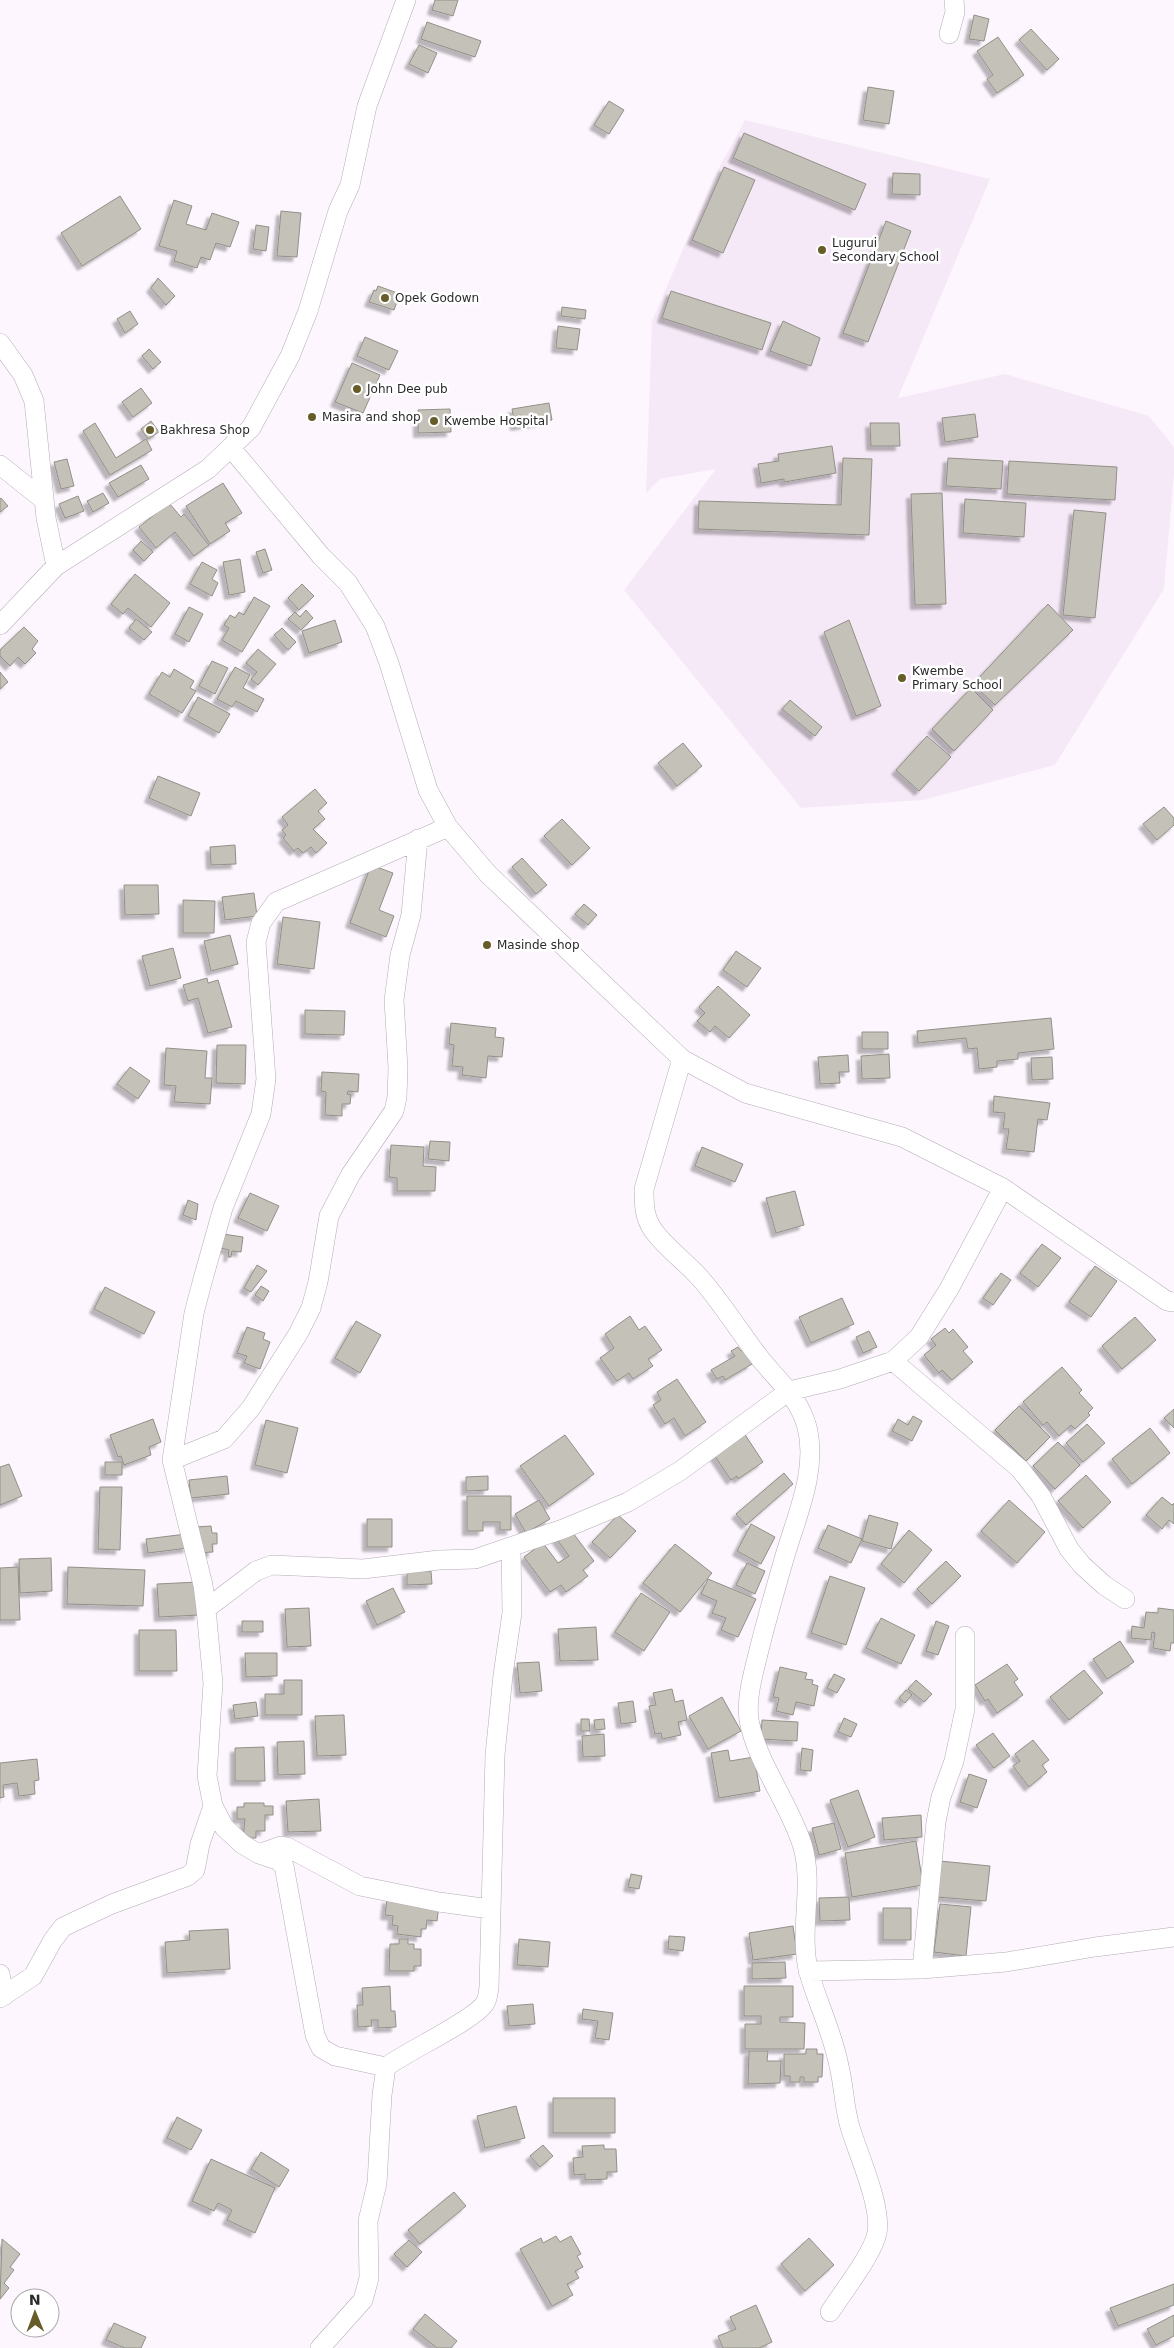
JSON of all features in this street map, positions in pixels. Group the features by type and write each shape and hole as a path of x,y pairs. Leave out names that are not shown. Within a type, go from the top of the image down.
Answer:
{"street":[{"path":"0,625 56,566 208,469 251,428 290,356 308,311 338,211 350,185 367,106 406,0"},
{"path":"949,34 955,12 954,0"},
{"path":"0,342 23,375 34,401 44,500 56,566"},
{"path":"232,448 320,556 348,583 375,626 389,663 428,790 448,827 488,874 682,1059 745,1093 902,1137 1003,1188 1167,1301 1174,1302"},
{"path":"0,465 44,500"},
{"path":"386,2067 335,2056 321,2048 315,2035 284,1866 277,1860 259,1854 242,1844 224,1827 212,1806 207,1776 213,1683 206,1609 203,1585 172,1460 194,1313 223,1208 261,1114 266,1079 256,942 261,923 276,902 448,827"},
{"path":"172,1460 224,1439 251,1408 298,1334 311,1308 318,1282 329,1216 351,1174 394,1111 398,1097 398,1068 394,1000 400,955 410,914 418,839"},
{"path":"682,1059 644,1189 646,1217 653,1230 698,1276 730,1314 760,1358 789,1391 802,1411 808,1430 810,1450 808,1474 770,1607 748,1698 749,1718 754,1738 787,1808 803,1848 806,1874 805,1944 808,1971 831,2035 839,2066 849,2125 878,2216 877,2235 830,2312"},
{"path":"206,1609 256,1571 272,1565 363,1569 439,1560 476,1559 511,1548 628,1502 680,1471 789,1391 840,1379 893,1361 919,1337 954,1281 1003,1188"},
{"path":"893,1361 1020,1469 1041,1496 1069,1549 1082,1565 1104,1585 1125,1598"},
{"path":"320,2348 363,2300 369,2278 368,2221 377,2183 382,2095 386,2067 403,2054 474,2015 486,2003 489,1988 495,1755 503,1675 512,1613 511,1548"},
{"path":"922,1969 936,1822 941,1797 954,1762 965,1709 965,1636"},
{"path":"0,1974 2,1997 33,1976 53,1940 63,1927 112,1904 188,1876 195,1870 200,1844 212,1806"},
{"path":"259,1854 281,1846 287,1847 360,1886 439,1902 490,1909"},
{"path":"808,1971 922,1969 1006,1962 1095,1946 1174,1937"}],"shaded area":[{"name":"Kwembe Primary School","path":"745,120 990,179 898,398 1005,374 1149,416 1174,447 1174,474 1164,589 1055,765 923,800 801,808 624,590 716,469 660,479 646,493 652,321 714,177"}],"building":[{"path":"435,0 458,0 453,16 432,10"},
{"path":"974,15 989,19 984,41 969,39"},
{"path":"427,22 481,41 475,57 421,39"},
{"path":"1031,29 1059,59 1047,70 1019,40"},
{"path":"998,37 1024,75 997,93 987,79 993,75 977,51"},
{"path":"419,45 437,53 428,73 409,64"},
{"path":"868,87 894,91 889,124 863,120"},
{"path":"609,101 624,110 609,134 594,125"},
{"path":"744,133 866,184 855,210 733,158"},
{"path":"724,167 755,180 723,253 692,240"},
{"path":"893,173 920,174 920,195 892,194"},
{"path":"120,196 141,229 82,266 61,233"},
{"path":"174,200 192,206 186,224 206,230 212,213 239,222 230,247 216,243 210,260 201,257 197,268 174,261 177,251 159,246"},
{"path":"281,211 301,213 297,257 277,256"},
{"path":"886,221 911,231 868,342 843,333"},
{"path":"256,225 269,227 266,251 253,249"},
{"path":"158,278 175,296 166,305 151,288"},
{"name":"Opek Godown","path":"378,286 400,294 394,310 369,302 374,290 376,291"},
{"path":"671,291 771,323 762,350 662,318"},
{"path":"562,307 586,310 585,319 561,316"},
{"path":"130,311 138,324 125,333 117,319"},
{"path":"783,321 820,338 811,366 770,351"},
{"path":"558,326 580,329 577,350 556,348"},
{"path":"365,337 398,351 389,370 357,356"},
{"path":"149,349 161,362 153,369 142,356"},
{"name":"John Dee pub","path":"352,363 380,375 363,413 335,402"},
{"path":"141,388 152,403 133,417 122,402"},
{"path":"549,403 552,420 515,426 512,409"},
{"name":"Kwembe Hospital","path":"450,409 451,432 418,433 418,410"},
{"path":"975,414 978,437 945,442 942,418"},
{"name":"Bakhresa Shop","path":"151,421 159,432 148,439 141,429"},
{"path":"95,423 116,458 146,439 152,450 110,475 83,431"},
{"path":"870,423 899,423 900,446 871,446"},
{"path":"832,446 836,473 784,482 784,479 761,483 758,464 779,461 778,454"},
{"path":"843,458 872,459 869,535 698,529 699,501 841,505"},
{"path":"948,458 1003,461 1001,489 946,486"},
{"path":"67,459 74,486 61,489 54,462"},
{"path":"1009,461 1117,467 1115,500 1007,494"},
{"path":"141,465 149,479 118,497 109,483"},
{"path":"223,483 242,513 225,523 230,531 210,544 186,506"},
{"path":"103,493 109,503 93,512 87,501"},
{"path":"942,493 946,604 915,605 911,494"},
{"path":"78,496 84,511 65,518 59,504"},
{"path":"0,499 8,506 0,512"},
{"path":"965,499 1026,503 1024,537 963,533"},
{"path":"169,503 181,517 184,514 209,545 194,556 175,532 156,548 139,527"},
{"path":"1074,510 1106,513 1095,618 1063,615"},
{"path":"141,541 153,552 144,561 133,550"},
{"path":"265,549 272,570 263,573 256,552"},
{"path":"240,559 245,592 229,595 223,562"},
{"path":"202,562 217,570 212,579 218,583 212,596 190,584"},
{"path":"135,574 170,603 151,627 128,608 123,614 111,604"},
{"path":"302,584 314,596 299,610 288,598"},
{"path":"254,597 270,606 242,652 222,640 229,628 224,625 230,615 235,618 239,612 244,615"},
{"path":"1048,604 1073,630 995,705 973,684"},
{"path":"189,607 203,614 189,642 175,634"},
{"path":"306,610 313,618 301,630 288,619 295,612 300,617"},
{"path":"136,619 152,632 144,640 129,628"},
{"path":"335,620 342,642 309,653 302,631"},
{"path":"849,620 881,706 856,716 824,632"},
{"path":"24,627 38,641 32,649 36,653 25,664 18,657 10,666 0,656 0,650"},
{"path":"282,628 296,642 288,650 274,635"},
{"path":"258,649 276,664 258,685 251,679 257,672 246,663"},
{"path":"212,661 228,668 215,694 199,686"},
{"path":"235,667 250,675 243,688 264,699 257,712 236,701 232,707 217,699"},
{"path":"174,669 194,681 190,688 196,691 182,713 149,694 162,672 170,677"},
{"path":"0,672 8,682 0,689"},
{"path":"971,688 993,710 954,751 932,729"},
{"path":"198,697 230,714 219,733 188,716"},
{"path":"790,700 822,727 815,736 782,709"},
{"path":"927,736 951,757 919,791 896,770"},
{"path":"683,743 702,766 677,786 658,763"},
{"path":"158,776 200,793 191,816 149,798"},
{"path":"315,789 327,803 318,811 325,819 313,829 327,843 316,853 311,847 303,853 298,848 294,851 283,838 286,835 282,830 288,825 282,817"},
{"path":"1164,807 1174,818 1174,825 1157,840 1143,824"},
{"path":"562,819 590,848 572,865 544,836"},
{"path":"235,845 236,864 211,865 210,847"},
{"path":"522,858 547,885 536,894 512,867"},
{"path":"371,865 393,873 379,910 394,916 386,937 350,923"},
{"path":"124,885 158,885 159,914 125,915"},
{"path":"254,893 257,916 225,920 222,897"},
{"path":"183,900 215,901 214,933 183,933"},
{"path":"584,904 597,915 588,925 575,914"},
{"path":"283,917 320,922 314,969 277,964"},
{"path":"230,935 238,964 211,971 204,941"},
{"path":"173,948 181,978 150,986 142,956"},
{"path":"736,951 761,968 747,987 723,970"},
{"path":"207,978 208,983 218,980 232,1027 208,1033 198,998 188,1001 183,985"},
{"path":"718,986 750,1015 729,1038 715,1026 710,1032 697,1021 705,1013 699,1007"},
{"path":"305,1010 345,1011 344,1035 305,1034"},
{"path":"1051,1018 1054,1049 1018,1053 1018,1059 997,1061 997,1067 979,1069 977,1048 968,1049 966,1038 918,1043 917,1031"},
{"path":"451,1023 496,1028 495,1037 504,1038 502,1057 488,1056 486,1078 462,1075 463,1067 452,1066 454,1045 449,1044"},
{"path":"862,1032 888,1032 888,1049 862,1049"},
{"path":"217,1045 246,1045 245,1084 216,1083"},
{"path":"166,1048 207,1051 205,1078 212,1078 210,1104 174,1102 176,1086 164,1085"},
{"path":"889,1054 890,1078 862,1079 861,1056"},
{"path":"848,1055 849,1072 839,1072 840,1083 820,1084 818,1057"},
{"path":"1052,1057 1053,1079 1032,1080 1031,1058"},
{"path":"130,1067 150,1081 138,1099 117,1084"},
{"path":"322,1072 359,1074 358,1092 348,1091 347,1094 351,1095 350,1104 342,1104 342,1116 325,1115 326,1092 321,1091"},
{"path":"994,1096 1050,1103 1047,1120 1038,1119 1034,1152 1006,1149 1009,1129 1003,1129 1005,1113 993,1112"},
{"path":"430,1141 450,1142 449,1161 428,1159"},
{"path":"391,1145 424,1147 423,1166 436,1167 435,1191 397,1191 397,1178 389,1177"},
{"path":"702,1147 743,1164 735,1182 695,1166"},
{"path":"795,1191 804,1225 776,1233 766,1198"},
{"path":"250,1193 279,1206 267,1231 238,1218"},
{"path":"188,1200 198,1204 196,1220 183,1215"},
{"path":"223,1234 243,1237 241,1252 232,1251 231,1257 228,1257 229,1250 221,1248"},
{"path":"1042,1244 1061,1258 1038,1287 1020,1273"},
{"path":"257,1265 267,1271 251,1292 244,1288"},
{"path":"1095,1266 1117,1281 1091,1317 1069,1302"},
{"path":"1001,1273 1011,1280 993,1305 983,1298"},
{"path":"261,1286 269,1291 263,1301 255,1295"},
{"path":"105,1287 155,1312 144,1334 94,1309"},
{"path":"842,1298 854,1324 811,1343 799,1317"},
{"path":"630,1316 639,1330 645,1326 662,1350 648,1359 653,1366 633,1379 629,1373 617,1381 600,1358 614,1348 605,1334"},
{"path":"1135,1317 1156,1340 1122,1369 1102,1346"},
{"path":"356,1321 381,1335 360,1373 335,1358"},
{"path":"247,1327 265,1333 263,1339 270,1342 260,1369 244,1363 247,1356 237,1353"},
{"path":"945,1328 949,1333 953,1329 968,1347 963,1351 973,1362 952,1380 942,1370 939,1373 924,1355 936,1345 931,1339"},
{"path":"869,1331 877,1347 863,1353 856,1337"},
{"path":"738,1347 741,1351 743,1350 752,1364 725,1380 723,1376 717,1379 711,1370 735,1356 731,1351"},
{"path":"1062,1367 1082,1390 1079,1393 1093,1408 1088,1413 1090,1415 1075,1429 1071,1425 1059,1436 1047,1422 1043,1425 1023,1402"},
{"path":"677,1379 706,1422 685,1436 674,1418 665,1424 653,1405 661,1400 657,1392"},
{"path":"1019,1406 1050,1437 1026,1461 995,1430"},
{"path":"1174,1409 1174,1428 1164,1418"},
{"path":"913,1416 922,1421 912,1441 892,1431 898,1419 908,1425"},
{"path":"153,1419 161,1442 149,1447 151,1455 124,1465 121,1456 118,1457 110,1435"},
{"path":"266,1420 298,1428 287,1473 255,1465"},
{"path":"1087,1424 1105,1443 1083,1462 1066,1443"},
{"path":"1150,1428 1170,1453 1132,1484 1112,1459"},
{"path":"742,1430 763,1462 738,1479 737,1476 731,1480 714,1455"},
{"path":"565,1435 594,1474 549,1506 520,1466"},
{"path":"1058,1442 1080,1465 1055,1489 1033,1466"},
{"path":"105,1462 122,1462 122,1475 105,1475"},
{"path":"9,1464 22,1496 0,1505 0,1467"},
{"path":"784,1473 793,1484 746,1525 736,1514"},
{"path":"1086,1475 1111,1502 1083,1528 1058,1501"},
{"path":"227,1476 229,1494 191,1498 189,1480"},
{"path":"488,1476 488,1490 466,1491 466,1477"},
{"path":"100,1487 122,1487 120,1550 98,1549"},
{"path":"467,1496 511,1496 511,1530 500,1530 500,1522 483,1522 483,1531 467,1531"},
{"path":"1162,1497 1172,1505 1174,1503 1174,1524 1169,1520 1162,1529 1146,1515"},
{"path":"539,1500 550,1519 526,1533 515,1514"},
{"path":"1009,1500 1045,1532 1017,1563 981,1531"},
{"path":"618,1515 636,1531 610,1558 592,1542"},
{"path":"869,1515 898,1523 891,1549 862,1541"},
{"path":"367,1519 392,1519 392,1547 367,1547"},
{"path":"751,1524 775,1537 761,1564 737,1551"},
{"path":"828,1525 862,1539 851,1563 818,1548"},
{"path":"211,1526 212,1533 217,1533 217,1544 212,1544 213,1552 196,1553 195,1527"},
{"path":"570,1529 594,1561 583,1570 588,1576 566,1592 561,1585 550,1592 524,1557 543,1543 558,1563 569,1556 556,1538"},
{"path":"909,1530 932,1550 904,1583 881,1564"},
{"path":"186,1534 188,1548 148,1553 146,1539"},
{"path":"675,1544 712,1573 680,1612 643,1583"},
{"path":"51,1558 52,1591 20,1593 19,1559"},
{"path":"946,1561 961,1576 932,1604 917,1589"},
{"path":"747,1563 765,1571 755,1594 736,1585"},
{"path":"18,1567 20,1620 0,1620 0,1568"},
{"path":"68,1567 145,1570 143,1606 67,1604"},
{"path":"407,1571 431,1571 432,1584 407,1585"},
{"path":"830,1576 865,1588 846,1645 811,1633"},
{"path":"708,1579 756,1599 738,1637 721,1630 726,1618 712,1613 717,1601 701,1594"},
{"path":"198,1582 199,1615 159,1617 157,1584"},
{"path":"393,1588 405,1612 377,1625 366,1601"},
{"path":"641,1593 670,1612 644,1651 615,1632"},
{"path":"309,1608 311,1646 287,1647 285,1609"},
{"path":"1158,1608 1174,1610 1174,1643 1171,1643 1170,1651 1153,1648 1155,1633 1152,1632 1151,1640 1131,1638 1132,1626 1144,1628 1146,1612 1158,1613"},
{"path":"881,1618 915,1635 901,1664 866,1648"},
{"path":"242,1621 263,1621 263,1632 242,1632"},
{"path":"936,1621 949,1626 938,1655 926,1651"},
{"path":"596,1627 598,1660 560,1661 558,1629"},
{"path":"139,1630 176,1630 177,1671 139,1671"},
{"path":"1120,1641 1134,1662 1107,1679 1093,1659"},
{"path":"245,1653 277,1653 277,1676 246,1677"},
{"path":"539,1662 542,1691 520,1693 517,1663"},
{"path":"1007,1664 1018,1679 1014,1682 1023,1695 997,1713 988,1699 985,1701 975,1685"},
{"path":"780,1667 807,1673 805,1679 813,1680 812,1684 818,1686 814,1706 796,1702 793,1715 776,1711 779,1698 773,1697"},
{"path":"1084,1670 1103,1693 1069,1720 1050,1697"},
{"path":"834,1674 845,1679 837,1693 827,1688"},
{"path":"284,1680 302,1680 302,1715 265,1715 265,1694 284,1694"},
{"path":"916,1680 932,1694 924,1702 908,1689"},
{"path":"672,1689 675,1702 683,1700 687,1720 678,1722 681,1735 662,1739 661,1733 655,1734 649,1706 656,1705 653,1693"},
{"path":"906,1690 912,1695 905,1703 899,1698"},
{"path":"722,1697 741,1731 708,1749 689,1716"},
{"path":"633,1701 636,1722 621,1724 618,1703"},
{"path":"256,1702 258,1716 235,1719 233,1705"},
{"path":"344,1715 346,1755 317,1756 315,1716"},
{"path":"844,1718 857,1724 851,1737 838,1732"},
{"path":"581,1719 589,1719 590,1731 581,1731"},
{"path":"604,1719 605,1729 595,1730 594,1720"},
{"path":"762,1720 798,1722 797,1741 761,1739"},
{"path":"993,1733 1010,1756 994,1768 976,1745"},
{"path":"604,1734 605,1756 583,1757 582,1736"},
{"path":"1033,1740 1049,1760 1042,1765 1047,1772 1029,1787 1013,1766 1020,1761 1015,1754"},
{"path":"304,1741 305,1774 278,1775 277,1742"},
{"path":"264,1747 265,1781 235,1781 235,1748"},
{"path":"802,1748 813,1750 811,1771 800,1770"},
{"path":"728,1750 730,1761 754,1757 760,1791 719,1798 711,1753"},
{"path":"37,1759 39,1780 34,1781 35,1794 19,1796 17,1783 3,1785 4,1797 0,1798 0,1763"},
{"path":"969,1774 987,1780 977,1808 960,1802"},
{"path":"858,1790 875,1837 848,1847 830,1800"},
{"path":"319,1799 321,1831 288,1832 286,1801"},
{"path":"244,1803 264,1803 264,1806 273,1806 273,1815 265,1815 265,1831 256,1831 256,1838 243,1838 245,1819 237,1819 237,1807 244,1807"},
{"path":"921,1815 922,1837 884,1840 882,1818"},
{"path":"834,1823 841,1849 819,1855 812,1828"},
{"path":"916,1841 923,1885 852,1897 845,1853"},
{"path":"940,1861 990,1866 986,1901 937,1897"},
{"path":"631,1874 642,1876 639,1889 628,1887"},
{"path":"849,1897 850,1920 820,1921 819,1898"},
{"path":"387,1899 439,1905 437,1921 427,1920 426,1929 421,1929 421,1937 397,1934 398,1926 392,1925 393,1916 385,1915"},
{"path":"940,1904 971,1907 966,1956 934,1952"},
{"path":"883,1908 911,1908 911,1940 883,1940"},
{"path":"793,1926 797,1954 753,1960 749,1933"},
{"path":"228,1929 230,1969 167,1973 165,1942 190,1940 189,1931"},
{"path":"669,1936 685,1937 683,1951 668,1949"},
{"path":"399,1939 408,1939 408,1944 414,1944 414,1949 421,1949 421,1966 414,1966 414,1971 389,1971 390,1944 399,1944"},
{"path":"519,1939 550,1942 548,1967 517,1965"},
{"path":"785,1962 786,1978 752,1979 752,1963"},
{"path":"390,1986 391,2011 395,2011 396,2027 378,2028 378,2020 371,2020 372,2026 358,2027 357,2005 363,2005 362,1988"},
{"path":"744,1986 793,1986 793,2017 780,2017 780,2022 805,2023 804,2049 745,2049 745,2024 761,2024 761,2016 744,2016"},
{"path":"533,2004 535,2024 509,2026 507,2006"},
{"path":"583,2009 613,2013 609,2040 595,2038 598,2021 582,2019"},
{"path":"806,2049 817,2049 817,2054 823,2054 822,2077 818,2077 818,2082 804,2082 804,2077 800,2077 800,2082 790,2082 790,2076 784,2076 784,2054 806,2054"},
{"path":"749,2051 768,2051 767,2061 781,2061 780,2083 748,2084"},
{"path":"553,2098 615,2098 615,2133 553,2133"},
{"path":"516,2106 525,2138 485,2148 477,2116"},
{"path":"177,2117 202,2130 191,2150 167,2138"},
{"path":"543,2145 553,2156 540,2167 530,2156"},
{"path":"604,2145 604,2149 616,2149 617,2172 607,2172 607,2179 585,2180 585,2174 574,2175 573,2158 583,2157 582,2146"},
{"path":"261,2152 289,2170 279,2187 251,2169"},
{"path":"211,2159 275,2188 255,2233 227,2220 232,2210 218,2203 214,2211 192,2201"},
{"path":"454,2192 466,2206 420,2244 408,2230"},
{"path":"556,2236 560,2242 571,2236 581,2254 577,2256 583,2267 575,2271 579,2278 567,2284 573,2295 552,2306 520,2249 541,2238 543,2243"},
{"path":"809,2238 834,2265 805,2291 781,2264"},
{"path":"2,2239 20,2254 10,2267 14,2270 4,2283 9,2288 0,2299"},
{"path":"409,2240 422,2252 407,2267 394,2254"},
{"path":"1174,2284 1174,2305 1118,2326 1110,2308"},
{"path":"756,2305 772,2342 759,2348 723,2348 718,2336 736,2329 730,2317"},
{"path":"425,2314 457,2341 451,2348 437,2348 413,2329"},
{"path":"1174,2315 1174,2336 1156,2345 1147,2329"},
{"path":"114,2323 146,2337 141,2348 125,2348 106,2340"}],"place":[{"name":"Lugurui Secondary School","path":"822,250"},
{"name":"Opek Godown","path":"385,298"},
{"name":"John Dee pub","path":"357,389"},
{"name":"Masira and shop","path":"312,417"},
{"name":"Kwembe Hospital","path":"434,421"},
{"name":"Bakhresa Shop","path":"150,430"},
{"name":"Kwembe Primary School","path":"902,678"},
{"name":"Masinde shop","path":"487,945"}]}
